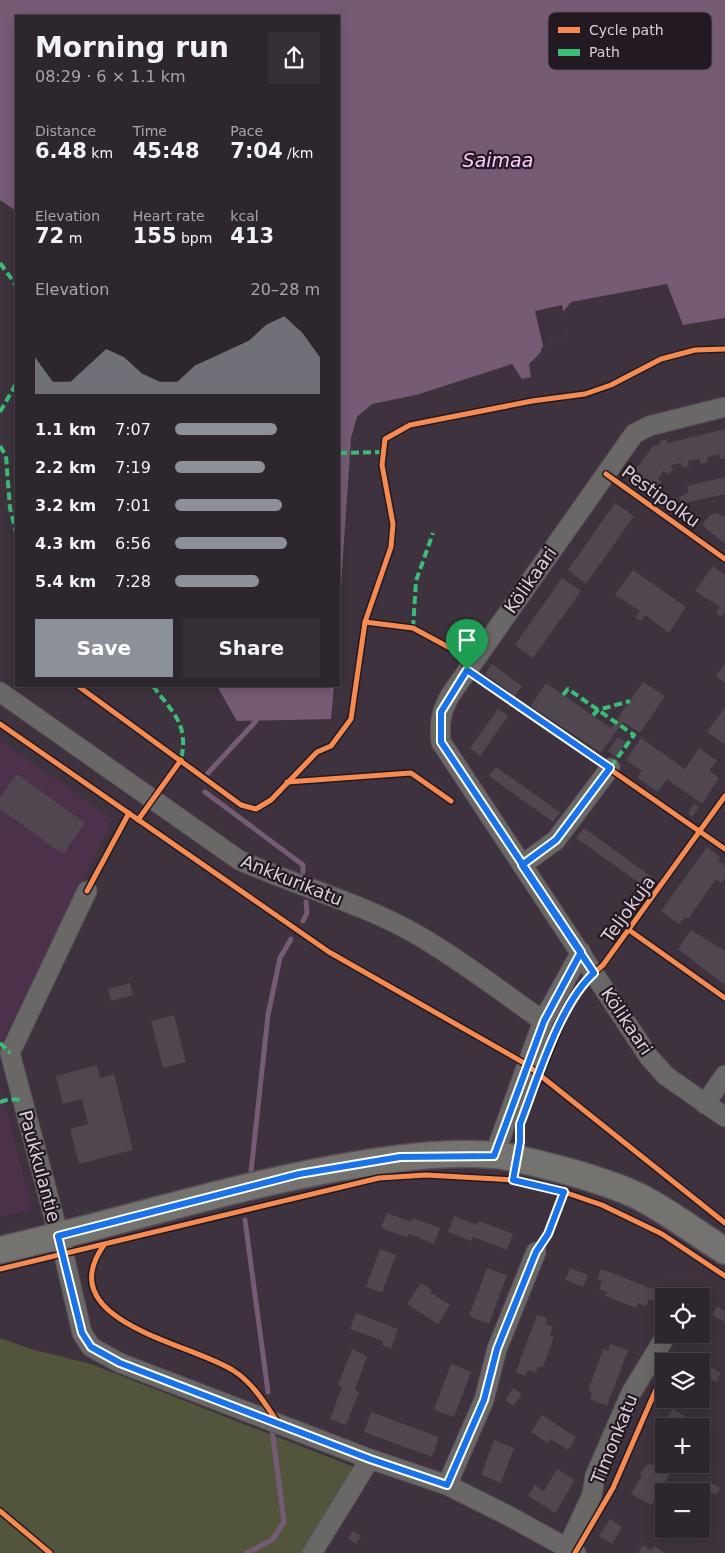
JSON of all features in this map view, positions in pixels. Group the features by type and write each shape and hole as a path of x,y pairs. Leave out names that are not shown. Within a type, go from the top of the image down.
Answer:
{"street":[{"name":"Kölikaari","path":"725,407 649,426 634,434 467,670 441,712 441,742 649,1057 666,1076 725,1117"},
{"name":"Ankkurikatu","path":"0,692 239,860 275,876 374,913 415,933 544,1021"},
{"path":"522,865 556,840 610,768"},
{"name":"Paukkulantie","path":"87,891 5,1048 58,1236 82,1333 91,1347 120,1363 370,1459 447,1485 570,1551"},
{"path":"494,1156 544,1021 581,952"},
{"path":"706,1104 725,1075"},
{"path":"0,1250 299,1174 400,1157 494,1156 517,1158 599,1181 639,1197 725,1251"},
{"path":"447,1485 484,1400 497,1349 536,1252"},
{"name":"Timonkatu","path":"570,1551 592,1495 595,1476 631,1393 662,1343"},
{"path":"312,1553 370,1459"}],"shaded area":[{"path":"0,740 113,819 0,1047"},
{"path":"0,1086 32,1209 0,1217"}],"green space":[{"path":"0,1338 31,1349 91,1364 359,1469 305,1553 0,1553"}],"water":[{"name":"Saimaa","path":"0,0 725,0 725,318 683,325 667,284 571,302 563,312 568,338 543,346 540,353 529,364 531,377 522,379 512,364 416,395 372,404 357,417 351,438 340,601 340,15 15,15 15,210 0,200"},
{"path":"218,687 334,687 331,719 237,721"}],"pier":[{"path":"562,305 568,338 543,346 535,311"}],"building":[{"path":"725,429 725,458 720,459 719,454 707,457 708,462 701,464 699,459 688,461 689,466 682,468 681,463 671,465 672,470 668,474 663,471 658,479 662,482 658,488 653,485 649,491 632,475 653,446 659,445 661,440 666,440 668,443"},
{"path":"725,477 725,494 680,504 679,497 688,493 687,486"},
{"path":"615,503 634,516 586,584 568,570"},
{"path":"717,513 723,517 725,514 725,544 702,525 710,515"},
{"path":"713,566 725,575 725,612 721,617 716,613 720,607 695,591"},
{"path":"633,570 686,607 669,633 645,615 641,621 635,617 640,611 615,595"},
{"path":"562,578 581,591 533,658 515,645"},
{"path":"725,663 725,683 716,676"},
{"path":"492,664 522,686 515,696 485,674"},
{"path":"643,682 665,696 640,733 623,722 601,753 531,706 546,683 611,728"},
{"path":"725,707 725,745 707,732"},
{"path":"498,709 508,716 480,756 470,748"},
{"path":"618,737 626,742 616,757 608,751"},
{"path":"641,738 685,769 699,748 717,761 709,771 719,778 702,804 667,779 658,792 637,778 642,771 626,760"},
{"path":"496,767 560,812 553,822 489,776"},
{"path":"17,774 85,823 63,854 0,809 0,798"},
{"path":"694,804 699,807 692,817 688,813"},
{"path":"584,828 652,877 645,887 576,838"},
{"path":"707,847 720,857 718,860 725,866 725,878 722,883 716,879 688,919 685,917 679,924 661,911"},
{"path":"691,930 725,951 725,985 678,949"},
{"path":"130,983 133,995 111,1001 108,989"},
{"path":"174,1015 186,1062 163,1068 151,1021"},
{"path":"97,1065 100,1078 114,1074 133,1150 79,1164 70,1129 88,1124 82,1099 63,1104 56,1076"},
{"path":"387,1213 412,1222 413,1218 440,1228 434,1244 409,1234 408,1238 381,1228"},
{"path":"454,1216 477,1225 479,1221 513,1234 507,1250 473,1237 471,1241 448,1232"},
{"path":"380,1249 396,1255 382,1293 366,1287"},
{"path":"487,1268 507,1275 489,1324 469,1316"},
{"path":"570,1268 588,1275 583,1287 565,1280"},
{"path":"601,1269 655,1290 655,1298 654,1301 649,1299 646,1306 638,1303 636,1308 605,1296 607,1292 599,1289 602,1281 597,1279"},
{"path":"421,1283 432,1290 430,1292 450,1305 438,1324 407,1304"},
{"path":"717,1306 725,1311 724,1322 712,1315"},
{"path":"356,1313 398,1329 391,1349 382,1345 383,1341 350,1329"},
{"path":"537,1315 547,1318 545,1324 553,1327 550,1335 554,1337 543,1367 538,1366 536,1373 528,1370 526,1376 516,1372"},
{"path":"610,1344 628,1350 607,1406 590,1399 592,1392 588,1391 603,1349 608,1351"},
{"path":"352,1349 367,1356 355,1390 359,1392 346,1425 330,1419 342,1387 338,1385"},
{"path":"451,1364 471,1372 454,1417 434,1410"},
{"path":"710,1366 721,1373 716,1382 711,1379 710,1381"},
{"path":"513,1388 522,1394 513,1406 505,1400"},
{"path":"673,1409 687,1418 667,1418"},
{"path":"371,1412 439,1437 432,1457 364,1432"},
{"path":"542,1415 576,1437 568,1450 550,1439 548,1443 531,1432"},
{"path":"494,1440 514,1448 501,1483 481,1475"},
{"path":"649,1463 655,1467 655,1473 666,1473 669,1475 664,1483 655,1483 655,1498 651,1505 631,1494 642,1475 640,1473"},
{"path":"557,1469 575,1480 555,1513 528,1496 535,1485 544,1491"},
{"path":"709,1483 720,1488 716,1495 710,1491"},
{"path":"610,1519 622,1527 612,1544 599,1536"},
{"path":"353,1531 361,1536 356,1544 348,1539"},
{"path":"643,1545 651,1550 654,1546 665,1553 638,1553"}],"waterway":[{"path":"208,773 256,721"},
{"path":"205,792 303,865 303,872"},
{"path":"303,921 307,913 306,902"},
{"path":"251,1172 268,1015 280,958 291,939"},
{"path":"245,1220 268,1392"},
{"path":"247,1553 272,1540 284,1522 272,1429"}],"marked path":[{"path":"0,263 15,284"},
{"path":"0,412 15,386"},
{"path":"0,446 6,456 10,508 15,528"},
{"path":"340,453 383,452"},
{"path":"413,628 416,581 433,533"},
{"path":"154,687 173,712 181,728 183,737 181,760"},
{"path":"563,695 568,689 634,735 610,768"},
{"path":"593,715 598,710 630,701"},
{"path":"0,1043 10,1053"},
{"path":"0,1102 10,1099 22,1100"}],"cycle path":[{"path":"79,687 241,805 256,809 271,800 317,752 331,746 351,719 365,622 391,547 393,524 382,465 385,439 410,425 532,401 585,394 611,385 661,359 695,350 725,349"},
{"name":"Pestipolku","path":"606,474 725,559"},
{"path":"365,622 413,628 463,655 467,670 725,849"},
{"path":"0,724 329,952 526,1064 725,1223"},
{"path":"138,820 181,760"},
{"path":"287,782 411,773 451,801"},
{"name":"Teljokuja","path":"513,1180 520,1142 520,1124 567,1010 581,984 603,965 725,796"},
{"path":"87,891 129,813"},
{"name":"Teljokuja","path":"629,930 725,998"},
{"path":"0,1269 379,1178 426,1175 513,1180 564,1192 602,1205 662,1234 725,1276"},
{"path":"536,1252 548,1234 564,1192"},
{"path":"104,1245 92,1271 95,1293 110,1311 133,1326 234,1371 253,1388 278,1423"},
{"path":"575,1553 613,1488 655,1392"},
{"path":"0,1511 50,1553"}],"route":[{"path":"467,670 450,694 441,712 441,742 472,790 522,865 536,886 581,952 568,971 544,1021 526,1064 494,1156 400,1157 299,1174 58,1236 82,1333 91,1347 120,1363 370,1459 447,1485 484,1400 497,1349 536,1252 548,1234 564,1192 513,1180 520,1142 520,1124 566,1010 581,984 594,973 581,952 522,865 556,840 610,768 467,670"}]}
